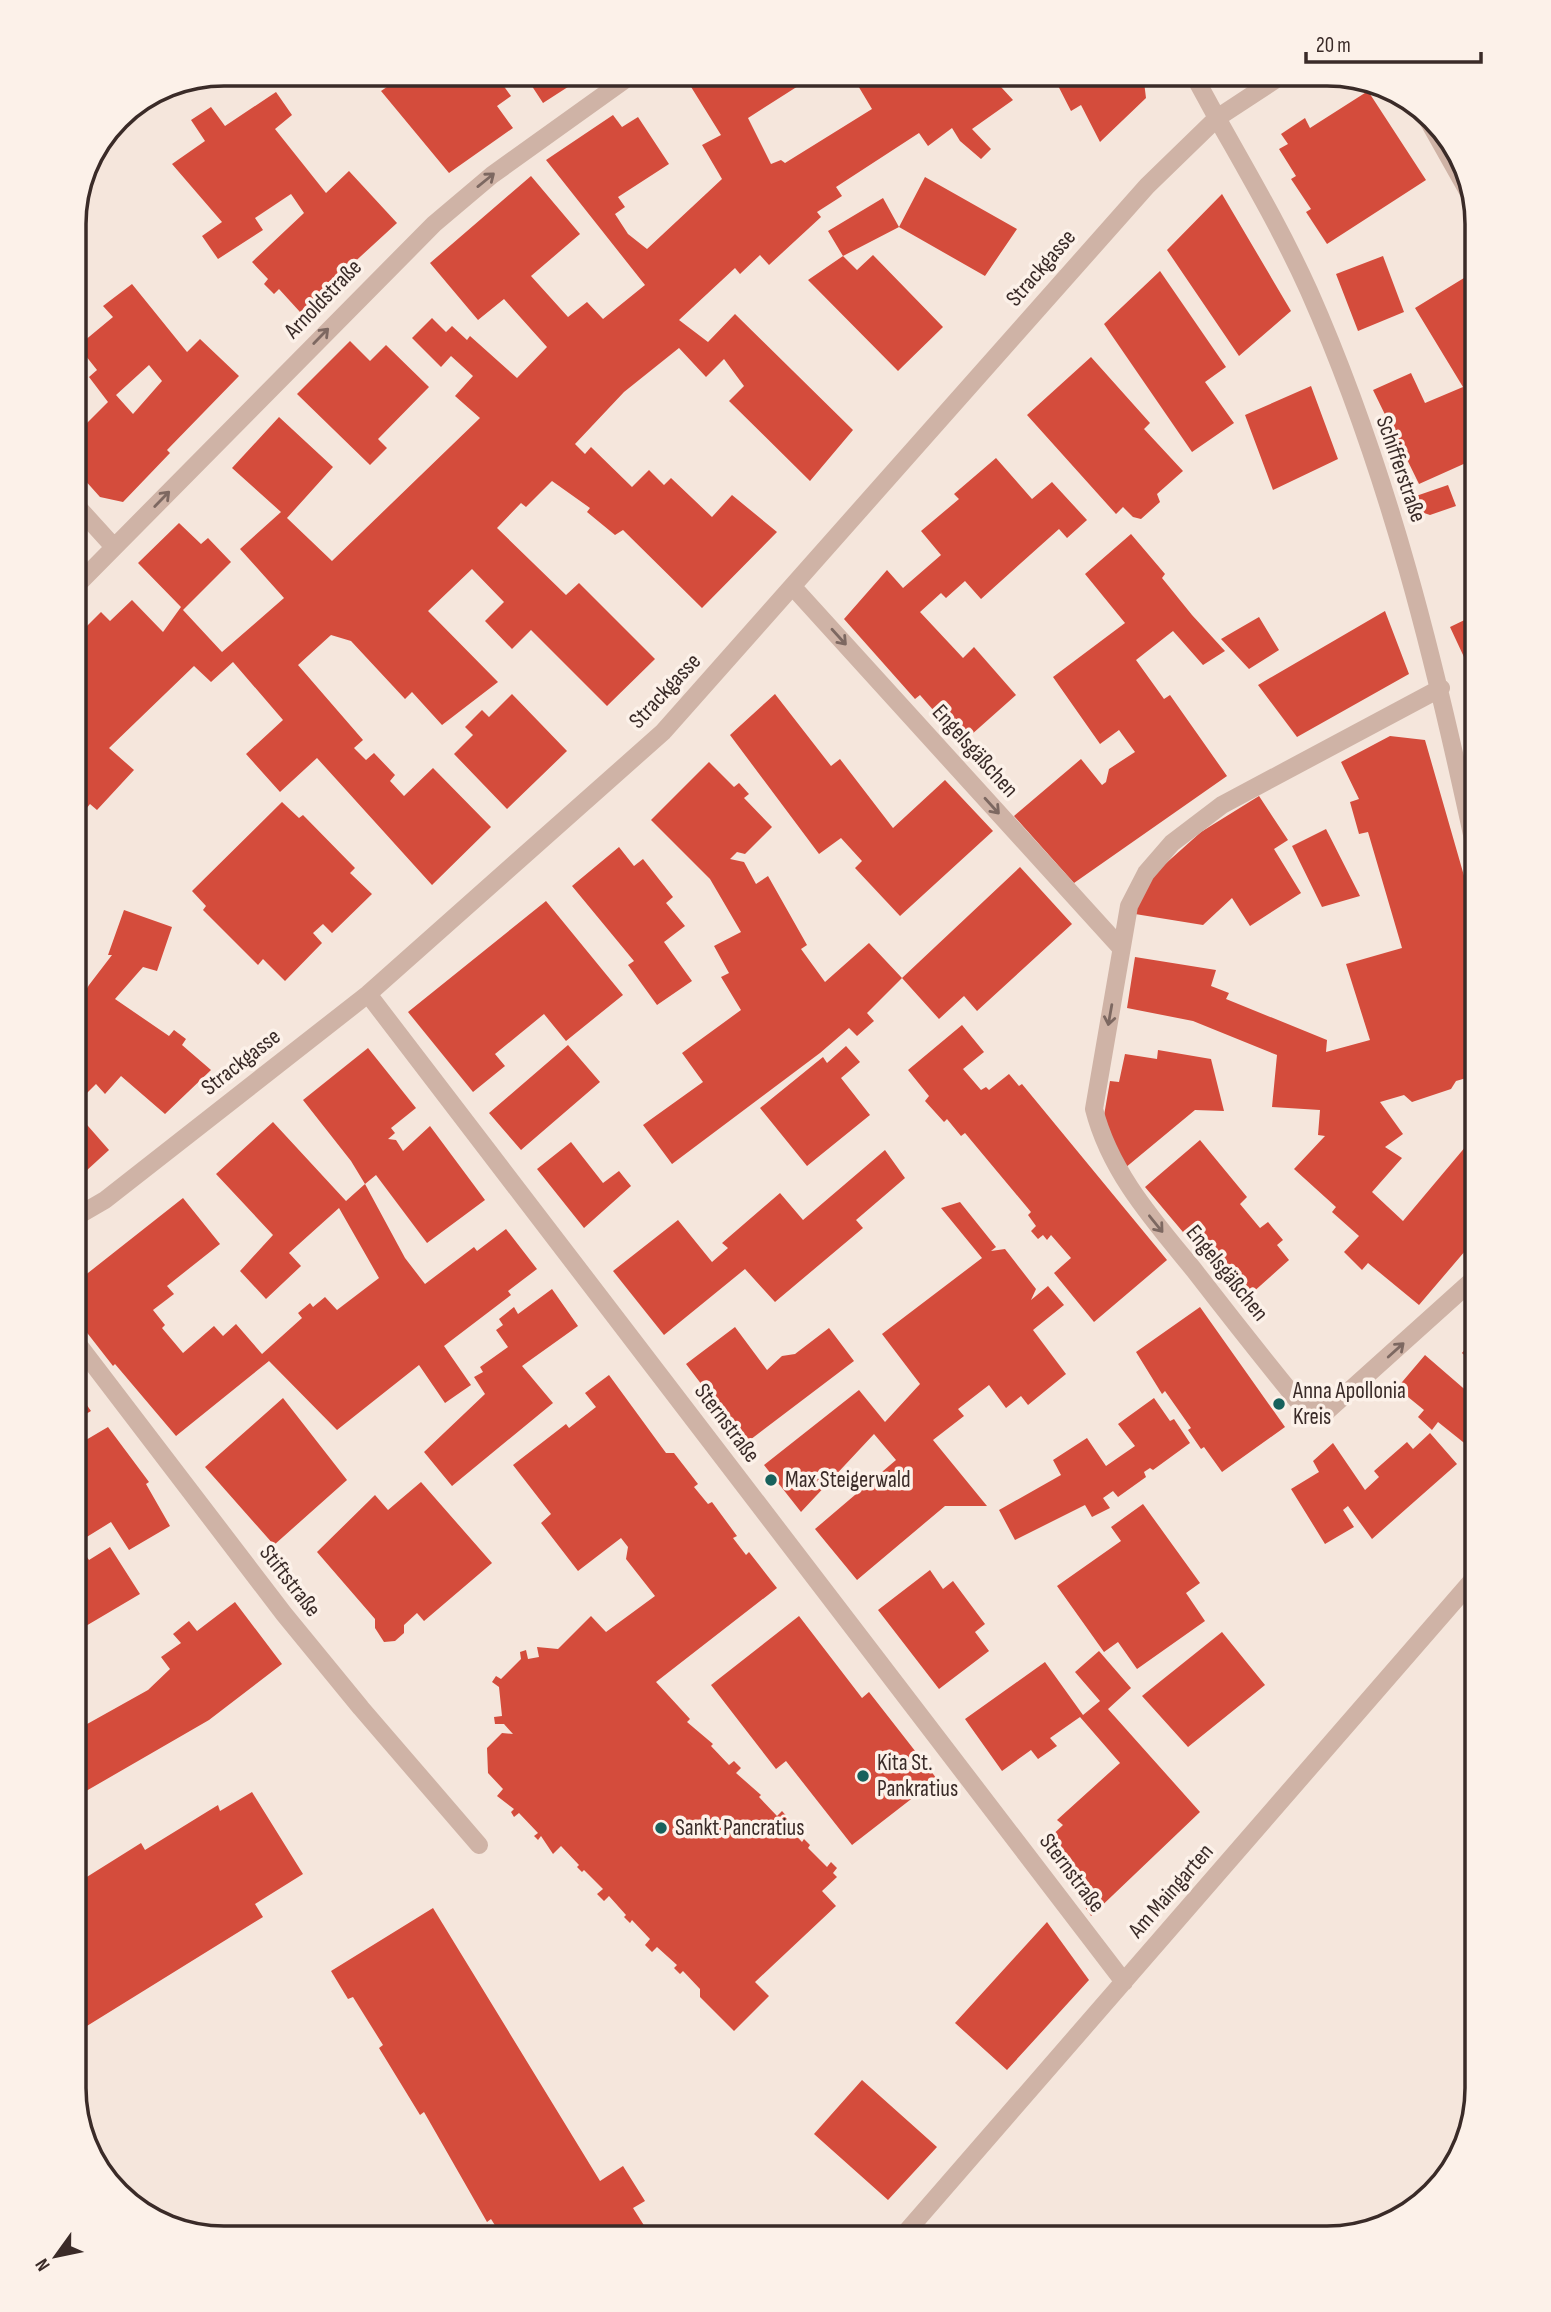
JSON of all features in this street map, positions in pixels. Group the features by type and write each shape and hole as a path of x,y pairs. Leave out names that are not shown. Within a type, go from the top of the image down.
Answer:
{"street":[{"name":"Arnoldstraße","path":"86,576 384,271 435,223 492,175 616,86"},
{"name":"Schifferstraße","path":"1200,86 1277,225 1332,345 1403,551 1441,688 1465,798"},
{"name":"Strackgasse","path":"86,1211 105,1200 368,993 663,732 1147,186 1217,118 1266,86"},
{"path":"86,516 114,547"},
{"name":"Engelsgäßchen","path":"793,587 1121,948"},
{"name":"Engelsgäßchen","path":"1441,688 1223,805 1172,843 1146,873 1129,906 1094,1109 1100,1135 1115,1167 1146,1211 1297,1400 1327,1411 1465,1288"},
{"name":"Sternstraße","path":"368,993 1124,1982"},
{"name":"Stiftstraße","path":"86,1355 293,1624 479,1844"},
{"name":"Am Maingarten","path":"911,2226 1465,1590"}],"building":[{"path":"388,86 504,86 511,96 497,106 513,128 449,173 381,91"},
{"path":"532,86 569,86 543,103"},
{"path":"690,86 798,86 748,118 771,164 781,160 785,163 872,109 858,86 1000,86 1013,100 972,129 991,149 981,159 960,141 952,128 928,146 919,133 836,187 842,196 817,212 821,217 769,265 760,255 740,274 735,268 679,320 708,342 735,314 853,430 810,481 729,401 744,386 724,359 706,377 679,348 624,392 575,444 585,454 591,447 632,487 649,470 664,485 671,478 712,517 732,495 777,532 702,608 623,530 615,535 587,512 590,508 552,481 526,507 521,503 497,528 566,595 579,583 655,659 607,706 531,630 512,649 485,621 504,602 472,569 428,611 498,682 442,725 412,692 405,699 351,641 331,635 298,665 363,740 354,748 366,760 374,753 395,775 390,781 404,796 433,768 491,827 432,885 317,758 280,792 246,754 283,720 233,662 211,682 194,666 109,748 134,770 97,810 90,804 86,809 86,627 101,612 110,621 132,600 163,632 181,607 138,563 179,523 201,544 208,538 231,562 183,610 222,652 284,598 240,549 281,512 232,468 279,417 333,467 287,518 332,561 480,418 455,396 473,376 451,356 441,367 412,338 432,318 446,332 452,326 467,340 470,336 517,378 547,347 504,299 478,320 430,263 531,176 580,234 531,276 568,317 587,302 603,319 645,285 546,160 613,115 622,127 638,117 669,164 618,197 625,207 615,214 628,234 647,249 722,179 702,145 721,135"},
{"path":"1058,86 1144,86 1146,98 1100,142 1081,105 1071,111"},
{"path":"276,92 292,115 275,129 326,193 349,171 397,223 300,312 279,289 274,294 264,284 268,279 252,262 304,213 291,194 255,218 263,230 218,259 202,236 222,222 172,164 205,141 191,120 211,107 225,126"},
{"path":"1369,92 1426,180 1327,244 1306,212 1311,209 1291,179 1296,176 1279,149 1288,144 1281,134 1305,118 1310,128"},
{"path":"925,177 1017,229 985,276 899,227"},
{"path":"1222,194 1291,311 1239,356 1167,250"},
{"path":"883,198 899,227 843,256 828,231"},
{"path":"873,255 943,327 898,371 808,280 843,256 857,270"},
{"path":"1383,256 1404,312 1358,331 1336,274"},
{"path":"1160,271 1226,367 1205,382 1234,423 1192,452 1104,324"},
{"path":"1465,277 1465,463 1419,484 1373,390 1411,373 1425,403 1463,387 1415,308"},
{"path":"132,284 187,352 200,339 239,376 167,450 170,453 123,502 100,497 86,481 86,424 108,402 89,377 97,370 86,356 86,339 113,317 103,306","holes":["149,365 162,381 133,414 116,395"]},
{"path":"350,341 370,361 386,345 429,387 378,439 387,448 370,465 297,394"},
{"path":"1091,357 1150,423 1144,429 1183,471 1157,494 1160,502 1141,519 1133,517 1123,507 1116,514 1027,415"},
{"path":"1311,386 1338,459 1273,490 1245,415"},
{"path":"996,458 1032,499 1052,482 1087,520 1067,538 1059,529 981,599 965,581 946,598 941,593 920,612 963,658 974,647 1016,695 962,743 920,695 915,699 844,619 887,570 903,588 941,555 921,531 959,499 954,494"},
{"path":"1448,485 1456,506 1430,515 1421,512 1416,496"},
{"path":"1131,534 1165,574 1162,578 1225,651 1203,665 1173,631 1136,660 1164,699 1170,695 1227,776 1074,883 1014,816 1081,759 1102,785 1106,782 1109,769 1135,752 1119,730 1100,744 1053,677 1125,623 1085,574"},
{"path":"1385,611 1409,674 1297,737 1258,685"},
{"path":"1259,617 1279,650 1249,669 1221,639"},
{"path":"1465,620 1465,659 1450,627"},
{"path":"512,694 567,751 507,809 454,754 473,735 465,727 482,710 489,717"},
{"path":"775,694 831,766 840,759 893,828 945,780 993,831 900,916 855,868 862,861 841,838 819,854 730,735"},
{"path":"1390,736 1425,740 1465,879 1465,1078 1456,1081 1451,1089 1412,1102 1404,1095 1380,1102 1403,1134 1385,1147 1402,1158 1372,1192 1403,1221 1465,1147 1465,1251 1419,1305 1368,1263 1362,1270 1344,1252 1359,1236 1332,1212 1336,1207 1294,1169 1325,1136 1318,1135 1320,1110 1272,1107 1277,1055 1193,1021 1127,1008 1135,957 1216,970 1211,986 1229,993 1226,999 1327,1040 1326,1052 1370,1040 1346,964 1402,948 1368,832 1359,834 1350,802 1359,799 1341,762"},
{"path":"709,762 734,787 739,783 749,794 744,798 772,827 745,854 737,852 730,859 744,862 756,884 768,876 807,945 801,949 825,982 869,943 902,978 867,1013 874,1021 857,1036 849,1028 820,1053 672,1164 643,1125 703,1082 682,1053 741,1010 721,977 729,973 714,946 741,932 710,879 651,820"},
{"path":"1259,796 1288,840 1274,849 1301,893 1250,926 1232,898 1203,925 1135,914 1144,883 1201,832"},
{"path":"282,802 299,818 303,815 355,868 350,873 372,894 332,933 323,924 313,933 322,943 285,981 263,959 258,965 203,910 206,906 192,891"},
{"path":"1326,829 1360,896 1322,907 1292,846"},
{"path":"619,847 634,866 643,859 673,897 666,903 685,926 664,942 692,981 657,1005 628,965 634,961 572,886"},
{"path":"1020,867 1072,924 977,1011 964,996 939,1019 902,978"},
{"path":"546,901 623,995 566,1041 544,1014 495,1054 505,1066 473,1092 408,1012"},
{"path":"124,910 172,927 157,971 143,967 115,999 169,1036 174,1030 186,1039 182,1045 211,1070 165,1114 121,1076 105,1094 96,1084 86,1094 86,990 112,955 108,955"},
{"path":"962,1025 984,1052 963,1069 981,1090 986,1087 989,1090 1009,1074 1019,1086 1022,1084 1167,1260 1094,1322 1054,1273 1071,1258 1051,1235 1047,1240 1043,1235 1038,1239 1031,1231 1036,1226 1028,1215 1031,1212 965,1133 961,1136 947,1119 944,1122 925,1101 929,1096 908,1070"},
{"path":"568,1045 600,1082 521,1150 489,1113"},
{"path":"846,1046 860,1062 841,1078 870,1115 807,1166 760,1108 823,1057 827,1063"},
{"path":"368,1048 416,1108 391,1128 395,1133 388,1139 396,1140 403,1151 430,1126 485,1200 427,1243 376,1175 365,1184 351,1161 303,1100"},
{"path":"1158,1050 1211,1059 1224,1111 1195,1110 1125,1168 1102,1127 1110,1081 1119,1082 1125,1054 1157,1059"},
{"path":"273,1122 346,1201 365,1184 405,1258 425,1284 474,1247 477,1251 506,1229 537,1269 508,1291 511,1295 444,1346 471,1385 445,1403 419,1365 337,1430 269,1361 176,1436 115,1364 113,1366 86,1331 86,1275 183,1198 220,1244 167,1286 174,1294 153,1310 165,1325 162,1328 183,1353 214,1326 223,1336 236,1324 262,1354 302,1318 298,1313 310,1303 313,1307 325,1297 337,1310 379,1278 339,1208 289,1253 301,1266 266,1299 240,1271 273,1235 216,1174"},
{"path":"86,1124 109,1150 86,1171"},
{"path":"1200,1140 1247,1197 1240,1204 1260,1228 1268,1222 1283,1240 1277,1245 1289,1260 1242,1302 1145,1187"},
{"path":"571,1142 603,1183 619,1171 631,1186 584,1228 537,1169"},
{"path":"885,1150 905,1178 856,1220 863,1228 775,1302 745,1269 664,1335 613,1271 678,1220 712,1262 728,1248 722,1243 780,1193 803,1220"},
{"path":"960,1202 996,1247 991,1251 1005,1249 1036,1289 1031,1300 1048,1286 1064,1305 1033,1330 1066,1374 1028,1405 1021,1396 1006,1408 989,1385 958,1409 964,1416 933,1440 987,1506 945,1506 857,1580 815,1529 896,1460 874,1434 801,1512 764,1465 859,1390 885,1422 920,1384 882,1334 982,1258 941,1208"},
{"path":"552,1289 578,1326 522,1366 553,1403 452,1486 424,1452 485,1394 474,1377 483,1372 480,1367 508,1347 496,1330 503,1325 499,1319 514,1307 518,1314"},
{"path":"1200,1307 1285,1427 1222,1472 1204,1447 1201,1449 1188,1430 1191,1428 1165,1391 1162,1394 1136,1352"},
{"path":"735,1327 767,1370 782,1356 795,1354 829,1328 854,1361 746,1443 686,1364"},
{"path":"1425,1355 1465,1390 1465,1444 1438,1422 1432,1430 1418,1417 1424,1410 1397,1388"},
{"name":"Sankt Pancratius","path":"609,1375 666,1453 674,1453 698,1484 694,1487 708,1504 712,1502 737,1536 733,1538 746,1555 749,1552 777,1588 656,1682 690,1719 687,1722 713,1744 711,1746 729,1765 734,1761 741,1768 736,1773 761,1795 759,1797 777,1816 782,1811 789,1819 784,1823 802,1842 804,1839 810,1845 808,1848 827,1867 831,1862 837,1868 833,1873 837,1877 822,1891 836,1906 755,1982 769,1996 734,2031 700,1997 700,1989 683,1971 680,1974 674,1968 677,1965 657,1947 652,1952 645,1945 650,1939 632,1920 630,1923 624,1917 626,1915 609,1896 604,1901 597,1894 603,1889 584,1870 582,1872 577,1867 579,1865 561,1846 553,1854 541,1836 538,1840 534,1836 538,1833 519,1813 514,1817 511,1812 514,1809 497,1796 503,1789 488,1773 487,1748 502,1733 513,1734 504,1724 495,1724 494,1717 502,1716 499,1687 492,1682 496,1676 501,1679 521,1659 520,1652 526,1650 528,1659 539,1657 537,1647 558,1649 591,1616 606,1632 655,1596 626,1559 628,1547 621,1538 578,1571 541,1523 551,1514 513,1465 566,1424 569,1428 596,1407 585,1393"},
{"path":"283,1398 347,1480 274,1545 205,1467"},
{"path":"1154,1398 1170,1421 1174,1419 1190,1443 1153,1470 1150,1468 1144,1472 1146,1477 1118,1497 1113,1491 1103,1498 1110,1508 1092,1517 1085,1505 1015,1540 999,1510 1061,1475 1053,1460 1087,1438 1106,1466 1135,1446 1118,1424"},
{"path":"108,1427 149,1482 146,1484 170,1526 129,1550 111,1522 86,1537 86,1440"},
{"path":"1430,1433 1457,1464 1372,1539 1348,1506 1343,1510 1354,1527 1325,1544 1291,1489 1319,1472 1313,1461 1333,1443 1365,1490 1379,1477 1374,1471 1407,1442 1413,1449"},
{"path":"421,1482 492,1563 424,1621 417,1613 404,1625 404,1633 395,1641 384,1642 375,1628 375,1619 317,1552 375,1495 388,1510"},
{"path":"1143,1504 1200,1583 1186,1593 1205,1621 1137,1669 1118,1642 1104,1652 1057,1586 1121,1541 1111,1527"},
{"path":"110,1547 140,1594 86,1626 86,1556 89,1560"},
{"path":"930,1570 943,1589 953,1581 985,1624 975,1632 989,1651 939,1689 878,1610"},
{"path":"235,1602 282,1664 209,1720 86,1791 86,1725 148,1690 170,1669 161,1657 181,1643 173,1634 189,1621 197,1631"},
{"path":"799,1616 862,1698 869,1692 937,1779 852,1845 786,1761 776,1769 711,1685"},
{"path":"1222,1632 1265,1685 1188,1747 1142,1696"},
{"path":"1099,1651 1131,1688 1108,1709 1200,1812 1091,1916 1043,1844 1063,1825 1057,1820 1120,1763 1080,1717 1050,1738 1057,1746 1038,1759 1031,1750 1002,1771 965,1719 1045,1662 1083,1715 1100,1701 1075,1672"},
{"path":"252,1792 303,1874 255,1904 263,1917 86,2027 86,1877 141,1843 145,1850 218,1805 220,1811"},
{"path":"433,1908 600,2181 623,2166 645,2201 633,2208 644,2226 495,2226 491,2219 487,2222 424,2112 420,2115 379,2048 383,2045 353,1997 348,1999 331,1971"},
{"path":"1047,1922 1089,1980 1007,2070 955,2023"},
{"path":"862,2080 937,2147 888,2200 814,2134"}],"place":[{"name":"Anna Apollonia Kreis","path":"1279,1404"},
{"name":"Max Steigerwald","path":"771,1480"},
{"name":"Kita St. Pankratius","path":"863,1776"},
{"name":"Sankt Pancratius","path":"661,1828"}]}
